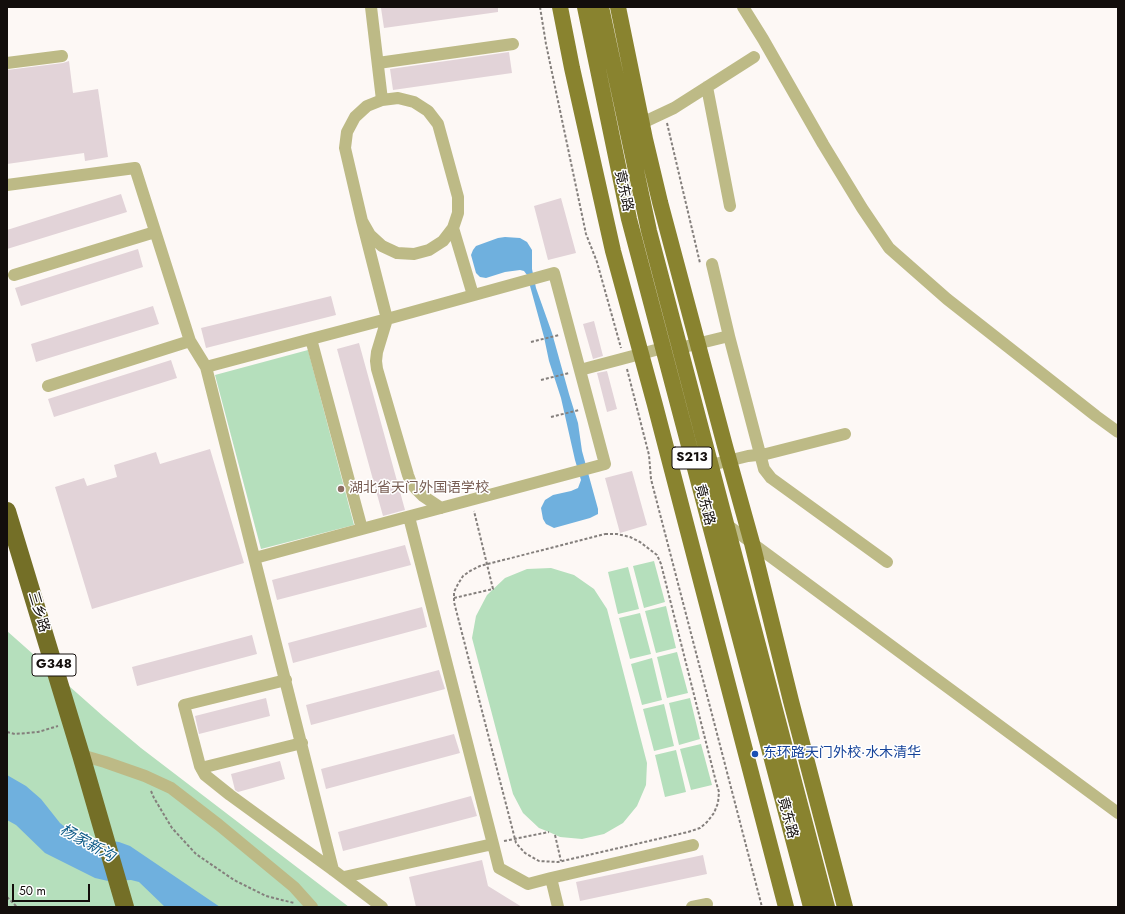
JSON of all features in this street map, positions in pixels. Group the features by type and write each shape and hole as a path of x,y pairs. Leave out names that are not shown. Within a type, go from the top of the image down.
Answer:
{"highway":[{"name":"三乡路","path":"7,511 82,757"},
{"name":"G348","path":"82,757 125,907"}],"main road":[{"path":"560,7 598,189 613,252 786,907"},
{"name":"竟东路","path":"585,7 629,219 811,907"},
{"name":"竟东路","path":"601,7 634,124 649,231 827,907"},
{"path":"618,7 634,124 662,210 752,543 791,701 846,907"}],"street":[{"path":"371,7 382,100"},
{"path":"742,7 763,39 823,144 862,208 889,248 947,300 1118,432"},
{"path":"378,63 513,44"},
{"path":"7,63 62,56"},
{"path":"634,124 674,108 754,57"},
{"path":"706,87 730,206"},
{"path":"362,221 370,235 382,246 397,253 414,254 429,250 443,241 453,228 458,213 458,197 438,124 428,111 414,102 398,98 382,100 367,106 355,117 347,132 345,148 362,221 387,319 377,352 376,361 380,377 411,483 423,496 441,508"},
{"path":"7,186 135,168 190,341 206,367 333,870"},
{"path":"453,228 474,295"},
{"path":"14,275 155,232"},
{"path":"712,264 764,468 771,478 887,562"},
{"path":"206,367 554,273 605,464 255,558"},
{"path":"680,348 730,336"},
{"path":"310,340 362,529"},
{"path":"48,386 190,341"},
{"path":"580,370 663,348"},
{"path":"711,465 748,456 766,454 844,434"},
{"path":"409,517 499,868 528,884 693,845"},
{"path":"710,528 726,524 1118,813"},
{"path":"286,680 184,705 201,768 205,775 230,795 382,907"},
{"path":"201,768 302,743"},
{"path":"82,757 105,762 145,776 171,788 213,820 294,887 312,907"},
{"path":"344,878 493,844"},
{"path":"551,878 558,907"},
{"path":"692,907 707,904"}],"path":[{"path":"540,7 546,44 586,234 598,262 648,448 653,487 762,907"},
{"path":"531,342 570,332"},
{"path":"541,380 580,370"},
{"path":"551,418 590,407"},
{"path":"454,598 493,589 471,500"},
{"path":"605,534 617,534 630,537 651,550 661,564 719,792 718,803 714,813 707,822 700,828 688,832 561,861 539,861 532,858 520,849 516,843 454,598 454,592 458,584 463,576 470,570 487,564 605,534"},
{"path":"7,732 15,734 38,732 71,722"},
{"path":"145,776 154,798 172,828 196,854 234,880 266,896 294,903"},
{"path":"493,844 549,832"},
{"path":"555,835 561,861"},
{"path":"7,896 17,907"}],"green space":[{"path":"308,350 354,525 261,549 215,375"},
{"path":"654,561 665,602 644,608 633,566"},
{"path":"628,567 639,609 618,614 608,572"},
{"path":"551,568 574,575 594,589 607,609 647,763 646,785 637,806 623,823 604,834 582,839 560,837 539,828 523,813 513,794 472,638 476,616 487,595 505,578 527,569"},
{"path":"666,606 676,648 656,653 645,611"},
{"path":"640,613 651,654 630,659 619,618"},
{"path":"7,631 141,748 349,907 7,907"},
{"path":"677,652 688,693 667,698 657,657"},
{"path":"652,658 662,700 642,705 631,664"},
{"path":"690,698 700,739 679,745 669,703"},
{"path":"664,704 674,746 654,751 643,709"},
{"path":"701,744 712,785 691,790 680,749"},
{"path":"676,750 686,792 665,797 655,755"}],"water":[{"path":"505,237 520,238 527,242 532,250 532,269 536,288 552,333 578,423 582,451 598,509 598,514 590,518 554,528 546,524 543,519 541,508 545,500 553,495 578,488 581,480 561,398 549,361 527,275 524,271 520,270 505,272 486,278 480,277 476,273 471,255 476,246"},
{"name":"杨家新沟","path":"7,775 26,786 41,799 60,823 70,831 84,837 119,842 130,846 220,907 165,907 139,882 131,880 108,881 95,878 45,853 16,825 7,820"}],"building":[{"path":"498,7 498,12 384,28 381,8"},
{"path":"509,52 512,73 393,90 390,69"},
{"path":"69,61 73,93 98,89 108,157 85,161 84,153 7,164 7,70"},
{"path":"121,194 127,212 7,249 7,230"},
{"path":"561,198 576,253 548,260 534,206"},
{"path":"138,249 143,267 21,306 15,288"},
{"path":"331,296 336,315 206,348 201,328"},
{"path":"153,306 159,324 36,362 31,344"},
{"path":"594,321 603,356 593,359 583,324"},
{"path":"359,343 405,510 383,516 337,349"},
{"path":"171,360 177,378 54,417 48,399"},
{"path":"607,371 617,409 607,412 597,373"},
{"path":"210,449 244,563 92,609 55,487 84,478 87,486 117,477 114,465 156,452 160,464"},
{"path":"632,471 647,525 620,533 605,478"},
{"path":"405,545 411,565 277,600 272,580"},
{"path":"422,607 427,627 293,663 288,643"},
{"path":"252,635 257,654 137,686 132,667"},
{"path":"439,670 445,689 311,725 306,705"},
{"path":"266,698 270,716 199,734 195,716"},
{"path":"454,734 460,753 326,789 321,769"},
{"path":"280,761 285,779 238,792 235,790 231,774"},
{"path":"471,796 477,816 343,851 338,832"},
{"path":"703,855 707,874 580,901 576,882"},
{"path":"482,860 488,886 522,907 416,907 409,877"}],"place":[{"name":"湖北省天门外国语学校","path":"341,489"},
{"name":"东环路天门外校·水木清华","path":"755,754"}]}
